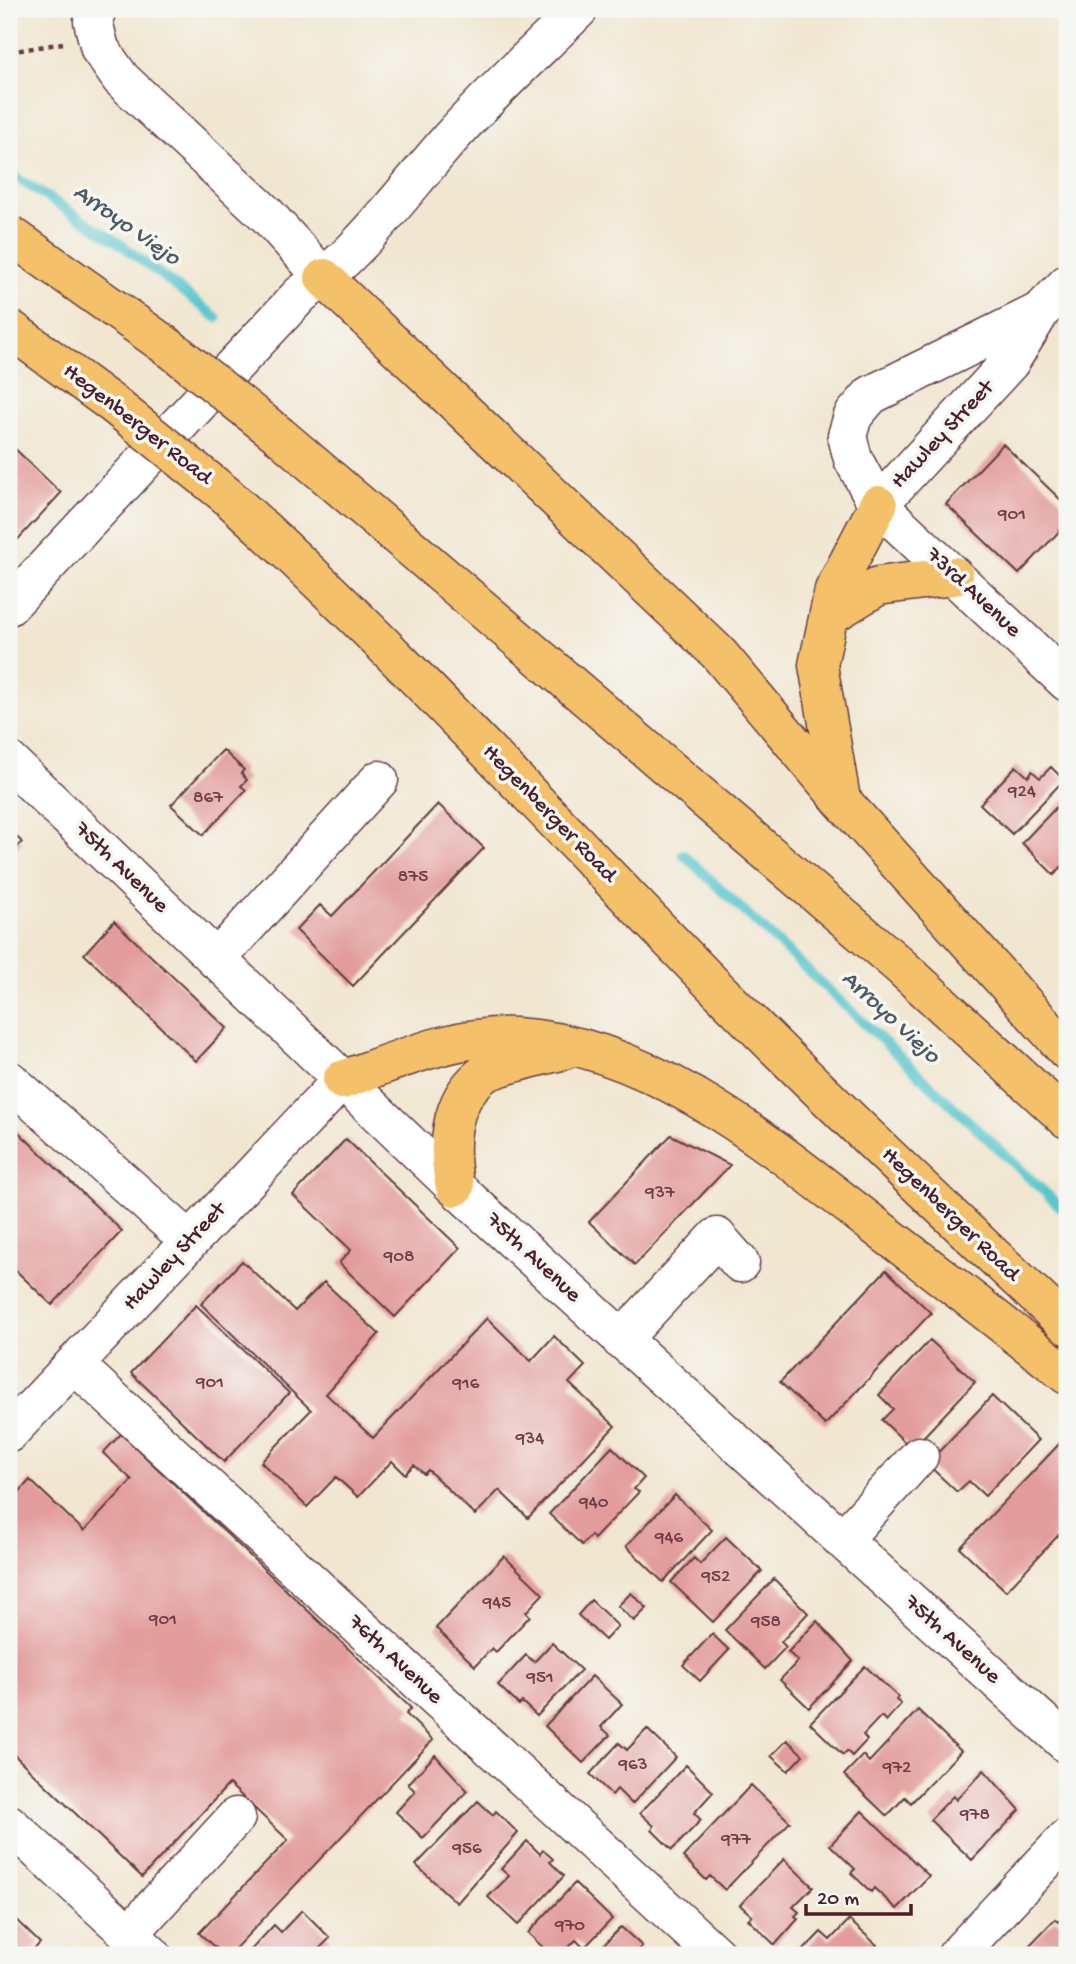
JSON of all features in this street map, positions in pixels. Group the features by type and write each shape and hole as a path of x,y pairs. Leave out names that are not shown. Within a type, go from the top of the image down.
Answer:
{"main road":[{"path":"9,234 171,349 280,436 899,965 1067,1118"},
{"path":"324,278 718,653 842,801 1067,1051"},
{"name":"Hegenberger Road","path":"9,328 114,405 226,495 317,577 689,960 812,1082 1067,1325"},
{"path":"842,801 818,665 834,590 878,505"},
{"path":"829,616 878,586 954,576"},
{"path":"341,1080 455,1043 514,1037 577,1046 643,1070 736,1122 825,1187 1067,1375"},
{"path":"455,1187 449,1157 452,1127 463,1099 482,1074 577,1046"}],"street":[{"path":"9,606 300,293 324,278 385,214 456,132 579,9"},
{"path":"97,23 100,49 121,79 267,215 324,278"},
{"name":"Hawley Street","path":"1041,312 871,395 853,415 847,436 853,458 878,505 1010,362 1041,312 1067,284"},
{"name":"73rd Avenue","path":"878,505 1067,682"},
{"name":"75th Avenue","path":"9,761 455,1187 1067,1744"},
{"path":"216,960 379,780"},
{"path":"9,1080 190,1241"},
{"name":"Hawley Street","path":"9,1433 341,1080"},
{"path":"621,1340 717,1237 740,1263"},
{"name":"76th Avenue","path":"74,1364 716,1955"},
{"path":"842,1540 919,1457"},
{"path":"9,1824 141,1945 236,1817"},
{"path":"957,1955 1067,1838"}],"path":[{"path":"9,52 97,23"}],"building":[{"path":"9,443 61,493 9,549"},
{"path":"1003,444 1067,506 1067,523 1019,574 946,504"},
{"path":"223,750 244,770 241,773 247,780 241,786 246,790 203,835 171,805"},
{"path":"1016,766 1028,777 1032,771 1040,778 1051,767 1064,780 1012,834 980,804"},
{"path":"1067,796 1067,861 1054,875 1022,843"},
{"path":"438,804 484,848 353,986 296,930 320,905 332,916"},
{"path":"9,830 22,842 9,856"},
{"path":"114,921 227,1028 196,1061 84,954"},
{"path":"9,1123 122,1231 52,1305 9,1264"},
{"path":"671,1135 730,1165 635,1265 589,1222"},
{"path":"346,1139 460,1248 395,1317 339,1263 351,1250 293,1195"},
{"path":"242,1261 295,1311 324,1282 379,1334 326,1394 373,1438 487,1318 531,1361 554,1336 585,1366 569,1383 615,1426 528,1518 499,1490 475,1515 428,1470 424,1474 414,1465 405,1474 392,1461 358,1497 336,1477 307,1507 261,1462 311,1410 201,1304"},
{"path":"886,1270 931,1313 825,1425 780,1382"},
{"path":"196,1305 289,1393 224,1462 131,1373"},
{"path":"930,1340 975,1382 912,1449 882,1420 893,1409 879,1395"},
{"path":"992,1396 1038,1440 985,1496 969,1481 957,1492 927,1464"},
{"path":"121,1434 411,1708 406,1714 433,1740 229,1955 223,1955 199,1933 288,1840 229,1784 142,1877 9,1750 9,1503 30,1480 84,1531 132,1480 103,1453"},
{"path":"1064,1439 1067,1442 1067,1526 1006,1591 960,1548"},
{"path":"612,1447 644,1478 634,1489 639,1492 594,1539 591,1535 582,1545 549,1514"},
{"path":"675,1495 712,1530 663,1582 626,1546"},
{"path":"726,1537 762,1571 713,1622 671,1582 694,1558 700,1564"},
{"path":"504,1556 543,1594 526,1612 530,1616 496,1652 492,1648 475,1666 436,1628"},
{"path":"774,1579 808,1613 781,1642 786,1647 765,1669 725,1630"},
{"path":"631,1593 647,1608 634,1621 618,1606"},
{"path":"591,1600 618,1626 605,1640 578,1615"},
{"path":"817,1621 853,1661 809,1708 780,1680 798,1661 788,1652"},
{"path":"712,1634 729,1650 700,1681 683,1665"},
{"path":"552,1643 581,1670 537,1716 522,1702 519,1705 498,1685 526,1655 534,1662"},
{"path":"865,1666 898,1697 896,1700 901,1704 886,1721 881,1716 863,1735 867,1740 852,1756 847,1751 843,1755 810,1723"},
{"path":"592,1676 622,1704 601,1727 610,1735 583,1763 545,1726"},
{"path":"918,1710 961,1751 911,1803 905,1797 887,1816 844,1775 863,1755 869,1762"},
{"path":"647,1729 676,1757 632,1804 617,1789 612,1795 590,1774 619,1743 627,1750"},
{"path":"787,1740 803,1755 788,1771 771,1756"},
{"path":"435,1755 468,1791 423,1838 396,1812 415,1791 408,1784"},
{"path":"686,1765 713,1792 694,1813 701,1820 672,1850 640,1813"},
{"path":"984,1770 1020,1810 972,1860 930,1820 953,1796 956,1800"},
{"path":"751,1785 790,1822 725,1890 710,1876 706,1880 683,1857"},
{"path":"478,1801 493,1815 496,1811 518,1833 457,1903 416,1865"},
{"path":"862,1811 929,1876 897,1909 874,1888 871,1892 851,1873 855,1869 830,1845"},
{"path":"527,1841 540,1854 543,1850 553,1859 550,1862 564,1876 518,1925 488,1897 509,1876 501,1869"},
{"path":"784,1859 813,1887 793,1907 799,1912 795,1916 798,1919 775,1945 748,1919 752,1916 740,1905"},
{"path":"575,1883 612,1919 584,1948 576,1940 561,1955 551,1955 528,1933"},
{"path":"302,1910 330,1938 313,1955 248,1953 274,1925 281,1932"},
{"path":"1067,1912 1067,1955 1021,1954 1055,1919 1058,1922"},
{"path":"9,1913 40,1943 29,1955 9,1955"},
{"path":"849,1920 877,1945 868,1955 799,1955 821,1932 830,1940"},
{"path":"621,1927 642,1946 639,1950 644,1955 594,1955"}],"waterway":[{"name":"Arroyo Viejo","path":"9,173 118,242 217,318"},
{"name":"Arroyo Viejo","path":"683,854 1067,1213"}]}
